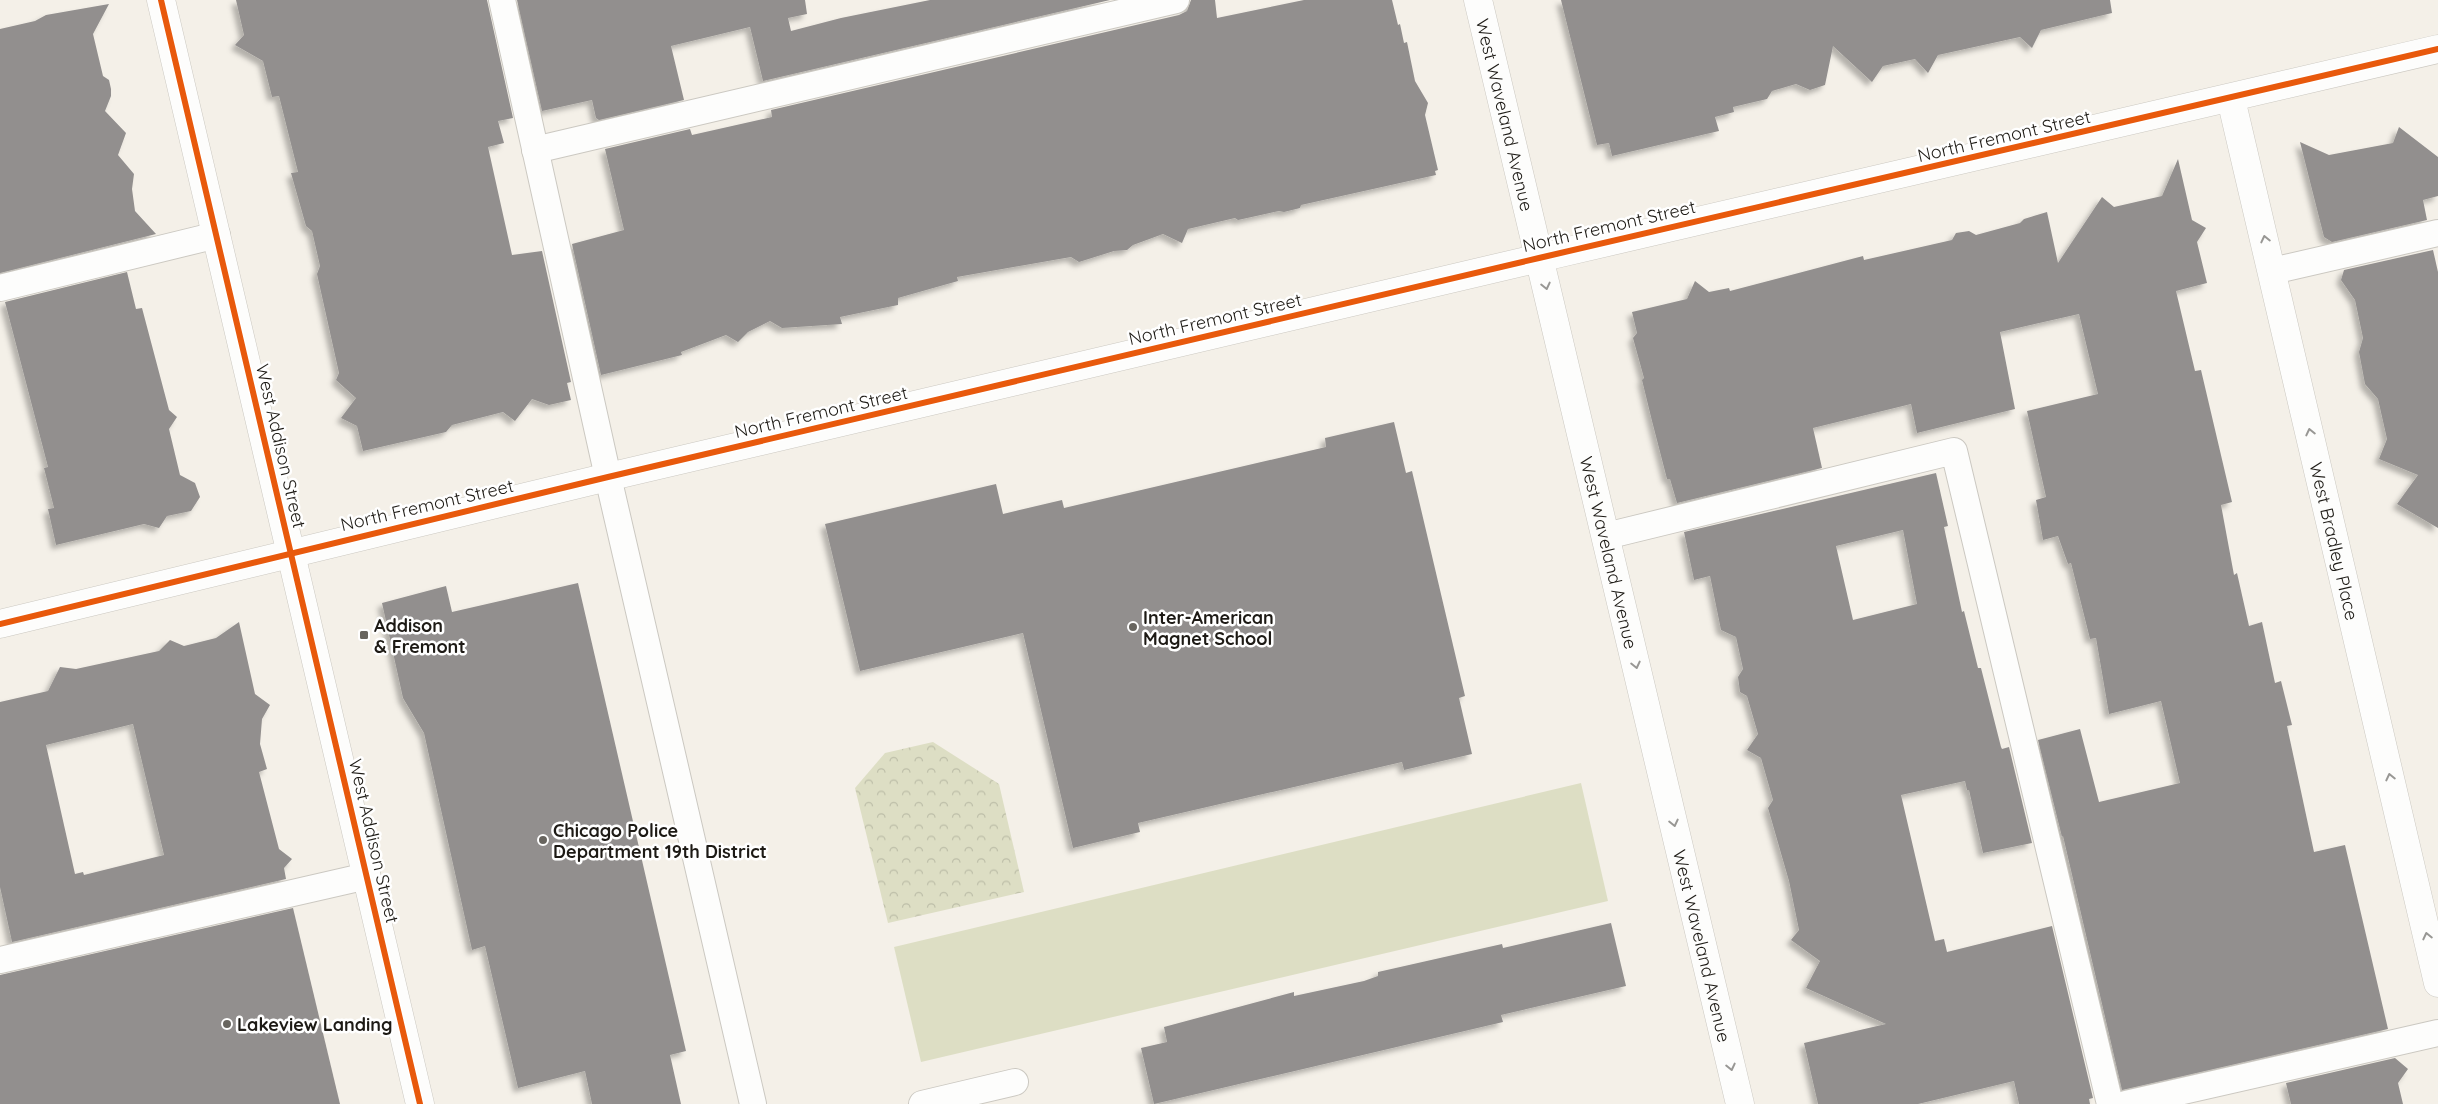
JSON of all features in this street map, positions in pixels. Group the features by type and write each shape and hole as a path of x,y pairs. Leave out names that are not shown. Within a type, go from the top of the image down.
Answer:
{"street":[{"name":"West Addison Street","path":"161,0 420,1104"},
{"name":"West Waveland Avenue","path":"1478,0 1740,1104"},
{"name":"North Fremont Street","path":"0,624 291,553 1539,258 2231,99 2438,49"},
{"name":"West Bradley Place","path":"2231,99 2438,983"}],"lane":[{"path":"502,0 608,478 752,1104"},
{"path":"535,150 1176,0"},
{"path":"2272,271 2438,233"},
{"path":"0,288 216,235"},
{"path":"1606,536 1954,451 2110,1104"},
{"path":"0,960 366,876"},
{"path":"2126,1104 2438,1033"},
{"path":"922,1104 1015,1082"}],"green space":[{"path":"933,742 999,784 1024,892 888,923 855,788 885,753"},
{"path":"1581,783 1608,901 921,1062 894,947"}],"building":[{"path":"236,0 487,0 513,118 498,121 504,143 488,147 512,255 542,251 571,382 567,383 571,400 549,405 532,399 515,421 503,412 452,425 446,432 363,451 357,426 341,418 356,398 336,380 339,373 317,274 320,266 312,231 306,226 291,173 298,172 279,96 272,97 263,61 235,45 244,35"},
{"path":"517,0 805,0 807,14 788,18 791,31 841,18 930,0 1110,0 763,81 750,27 671,46 684,100 599,120 596,118 592,100 542,111"},
{"path":"1191,0 1215,0 1217,18 1304,0 1392,0 1404,43 1407,42 1415,81 1428,103 1425,115 1438,170 1435,171 1436,175 1301,205 1300,208 1284,212 1279,211 1238,220 1235,218 1188,229 1182,243 1163,234 1133,245 1127,250 1114,251 1079,262 1071,257 957,277 958,281 898,298 898,305 840,317 842,324 782,328 770,321 748,332 738,342 726,335 681,352 682,355 601,375 572,244 624,230 605,149 690,129 692,135 772,117 771,110 1179,15 1187,11"},
{"path":"1561,0 2110,0 2112,13 2041,30 2032,48 2020,37 1938,55 1928,73 1915,59 1883,66 1872,82 1833,46 1825,85 1810,90 1796,84 1772,91 1767,99 1733,107 1734,112 1715,117 1719,131 1612,156 1609,143 1597,145"},
{"path":"109,4 93,34 103,76 109,80 111,89 111,96 105,111 126,133 118,155 134,174 132,189 135,211 156,234 0,273 0,29 35,21 46,15"},
{"path":"2399,127 2438,157 2438,196 2423,200 2427,220 2332,242 2324,237 2300,142 2329,155 2393,143"},
{"path":"2178,159 2192,220 2206,228 2197,242 2207,283 2176,291 2195,371 2201,370 2232,502 2221,505 2234,575 2237,573 2249,626 2262,622 2275,683 2281,681 2292,725 2287,726 2314,852 2345,845 2388,1029 2122,1090 2063,836 2038,740 2080,729 2099,802 2180,783 2161,701 2109,714 2096,638 2090,639 2071,563 2068,564 2058,536 2043,540 2036,500 2046,497 2027,411 2098,394 2079,314 2000,332 2015,409 1917,433 1911,404 1813,428 1822,468 1677,503 1670,479 1667,479 1642,380 1644,378 1633,338 1637,333 1632,312 1687,299 1695,281 1709,292 1729,288 1730,291 1863,256 1864,260 1952,240 1956,233 1969,231 1976,235 2020,223 2024,219 2047,212 2058,263 2102,197 2114,207 2162,196"},
{"path":"2433,250 2438,272 2438,528 2397,504 2418,475 2379,459 2387,439 2378,399 2365,384 2359,352 2363,338 2355,300 2341,280 2344,270"},
{"path":"127,272 136,309 142,308 169,410 177,417 169,429 180,475 195,483 200,497 191,511 167,516 159,528 144,524 56,545 48,509 54,508 44,468 48,467 5,302"},
{"path":"1394,422 1406,473 1412,471 1465,696 1459,698 1472,754 1404,770 1402,762 1138,823 1140,832 1073,848 1023,633 860,671 825,524 996,484 1003,514 1062,500 1064,508 1326,447 1325,438"},
{"path":"1936,473 1948,526 1944,527 1962,612 1964,611 1978,668 1981,668 2001,747 2002,749 2009,747 2032,843 1983,853 1969,790 1967,790 1965,781 1901,795 1935,941 1944,939 1947,952 2052,926 2093,1098 2089,1099 2090,1104 2019,1104 2014,1081 1918,1104 1818,1104 1804,1043 1886,1024 1806,988 1820,961 1791,940 1799,930 1789,881 1768,808 1773,800 1761,758 1747,750 1758,734 1747,696 1740,692 1738,677 1743,669 1736,637 1721,630 1710,576 1694,580 1684,532","holes":["1903,530 1917,604 1853,620 1836,546"]},
{"name":"Chicago Police Department 19th District","path":"578,583 686,1051 670,1055 681,1104 592,1104 585,1071 518,1088 485,946 472,950 424,733 403,698 382,603 446,586 452,612"},
{"path":"239,622 255,694 270,705 262,719 260,744 267,769 259,772 279,849 292,859 284,868 286,879 12,942 0,887 0,702 48,691 60,667 76,669 159,651 170,640 184,646 216,638","holes":["133,724 164,855 84,875 83,872 75,874 46,745"]},
{"name":"Lakeview Landing","path":"293,908 340,1104 0,1104 0,975"},
{"path":"1611,923 1626,986 1501,1015 1503,1022 1154,1104 1141,1048 1167,1042 1164,1027 1294,992 1294,996 1364,981 1378,976 1378,972 1502,944 1503,948"},
{"path":"2395,1058 2408,1069 2398,1083 2403,1104 2291,1104 2286,1083"}],"cycle path":[{"path":"161,0 420,1104"},
{"path":"0,624 608,477 2438,49"}],"place":[{"name":"Inter-American Magnet School","path":"1133,627"},
{"name":"Addison & Fremont","path":"364,635"},
{"name":"Chicago Police Department 19th District","path":"543,840"},
{"name":"Lakeview Landing","path":"227,1024"}]}
